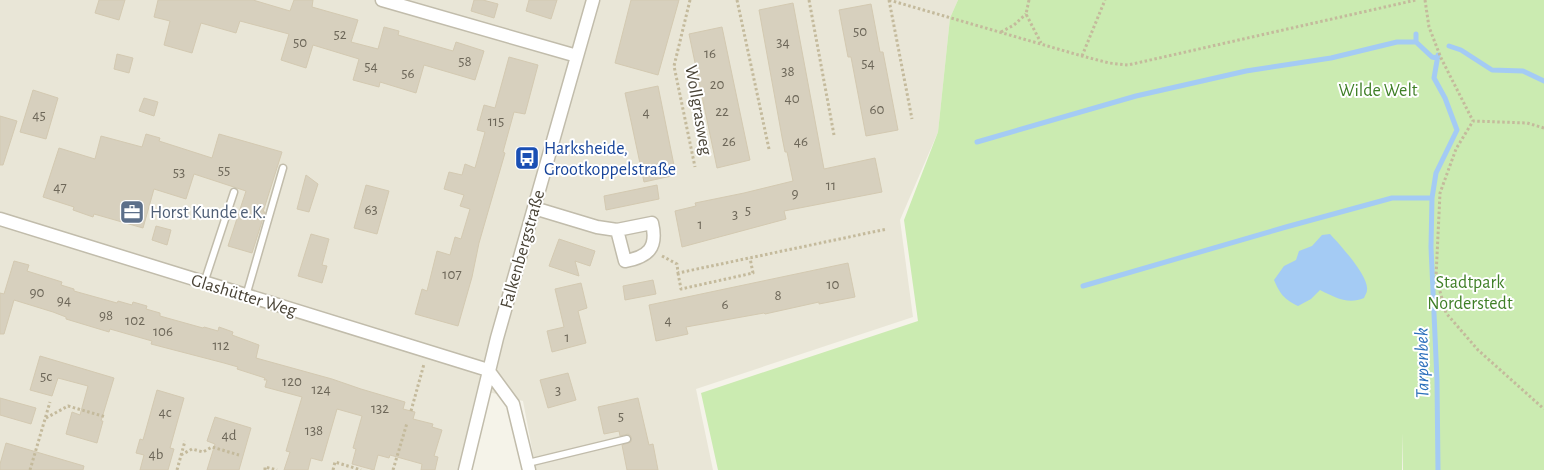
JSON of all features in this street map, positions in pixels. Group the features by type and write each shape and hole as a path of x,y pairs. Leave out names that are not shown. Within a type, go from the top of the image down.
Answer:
{"street":[{"path":"382,0 577,56"},
{"name":"Falkenbergstraße","path":"465,470 488,370 593,0"},
{"path":"534,208 597,227 617,230 652,223 655,235 654,243 650,250 639,258 625,261 617,230"},
{"name":"Glashütter Weg","path":"0,219 488,370"},
{"path":"488,370 513,404 528,466"}],"lane":[{"path":"246,296 283,168"},
{"path":"204,283 234,192"},
{"path":"528,466 626,440"}],"path":[{"name":"Wollgrasweg","path":"690,0 674,66 695,167"},
{"path":"737,0 769,148"},
{"path":"809,0 834,135"},
{"path":"912,119 889,0 1082,56 1128,65 1416,0"},
{"path":"1001,32 1014,25 1026,14 1029,0"},
{"path":"1082,56 1105,0"},
{"path":"1425,0 1429,27 1441,58 1473,121"},
{"path":"1026,14 1041,44"},
{"path":"1473,121 1528,123 1544,128"},
{"path":"1473,121 1456,149 1440,193 1436,277 1446,313 1478,350 1544,409"},
{"path":"678,273 887,229"},
{"path":"650,250 677,264 680,289 753,273 750,258"},
{"path":"410,410 428,352"},
{"path":"30,470 50,402"},
{"path":"45,418 68,406 106,416"},
{"path":"393,470 407,423"},
{"path":"177,470 186,441"},
{"path":"181,454 192,449 203,452 212,447 240,455"},
{"path":"333,470 335,462 361,470"},
{"path":"265,470 265,467 277,470"}],"shaded area":[{"path":"0,0 958,0 950,18 938,132 900,220 913,317 696,389 713,470 536,470 523,401 477,389 458,470 0,470"}],"green space":[{"path":"958,0 1544,0 1544,470 1403,470 1402,433 1402,470 718,470 701,393 918,321 904,220 938,132 950,18"}],"water":[{"path":"1330,234 1359,269 1366,284 1367,290 1364,298 1352,301 1320,290 1311,299 1298,306 1283,296 1274,280 1284,266 1296,260 1299,251 1312,246 1322,235"}],"building":[{"path":"99,0 125,0 119,20 95,13"},
{"path":"158,0 253,0 290,11 294,0 313,0 312,7 358,20 351,42 378,49 384,27 399,31 398,35 453,51 456,42 484,51 475,80 424,65 416,93 380,82 379,87 353,80 359,59 313,45 306,68 281,60 289,34 240,21 236,33 201,23 192,53 164,45 170,21 154,17"},
{"path":"474,0 498,4 494,18 471,11"},
{"path":"529,0 557,0 551,19 526,11"},
{"path":"631,0 679,0 658,75 615,63"},
{"path":"793,3 824,169 875,158 882,192 784,211 786,219 682,247 675,211 696,206 695,203 793,181 782,137 759,10"},
{"path":"871,4 880,52 883,52 898,130 866,136 851,57 848,57 839,10"},
{"path":"722,27 750,160 717,168 689,34"},
{"path":"117,54 133,58 129,73 114,69"},
{"path":"509,57 538,65 525,114 514,112 503,152 505,153 458,326 415,314 422,289 427,291 437,251 450,255 455,237 461,239 470,209 460,206 464,195 444,189 449,172 462,175 465,164 475,168 485,132 477,130 484,105 495,108"},
{"path":"658,86 676,175 644,182 625,93"},
{"path":"33,90 58,98 46,139 20,132"},
{"path":"144,98 158,102 154,116 139,111"},
{"path":"0,116 17,121 3,165 0,165"},
{"path":"146,134 160,138 159,141 212,158 219,134 282,152 252,253 228,246 246,191 194,174 186,199 154,189 143,228 94,214 93,217 73,210 74,207 43,197 59,148 95,159 101,136 142,147"},
{"path":"306,175 318,184 309,212 297,209"},
{"path":"366,185 389,191 377,234 354,228"},
{"path":"657,185 659,199 606,210 604,196"},
{"path":"156,226 171,230 167,245 152,240"},
{"path":"311,234 329,239 322,265 327,266 322,283 298,276"},
{"path":"559,239 595,251 590,266 575,261 579,276 549,266"},
{"path":"14,261 29,265 27,271 62,282 61,285 74,289 74,291 117,303 118,301 132,305 133,302 147,306 146,309 160,313 160,316 203,328 218,331 219,327 233,332 232,335 259,345 256,358 405,402 403,409 415,412 413,419 433,424 432,427 442,430 434,456 438,457 435,470 421,470 422,464 390,455 389,458 378,455 374,470 352,464 356,449 353,448 362,416 337,409 322,461 311,458 308,470 284,470 290,452 286,451 302,397 265,387 267,380 264,380 265,378 237,369 238,367 151,344 152,341 110,329 109,332 66,319 66,317 53,312 14,300 4,334 0,334 0,293 4,294"},
{"path":"848,263 855,297 686,327 688,334 656,341 649,305"},
{"path":"653,280 656,294 625,300 623,286"},
{"path":"581,283 587,308 578,311 586,343 552,352 547,331 564,327 555,289"},
{"path":"40,356 114,378 101,421 103,421 97,443 66,434 72,412 80,415 88,386 58,378 52,396 30,390"},
{"path":"568,373 576,400 548,408 540,380"},
{"path":"157,390 184,398 170,448 174,449 168,470 140,470 144,455 136,453 140,439 143,440"},
{"path":"0,398 36,408 31,424 0,415"},
{"path":"638,398 649,445 653,444 658,470 627,470 622,445 631,442 631,436 628,434 620,436 619,431 604,434 598,407"},
{"path":"215,417 251,428 239,470 207,470 215,444 207,441"},
{"path":"6,443 84,466 83,470 0,470"}],"waterway":[{"path":"977,142 1136,96 1246,71 1331,58 1397,42 1416,42 1416,34"},
{"path":"1416,42 1432,57 1437,58"},
{"name":"Tarpenbek","path":"1449,46 1461,50 1492,70 1523,71 1544,81"},
{"name":"Tarpenbek","path":"1438,55 1434,78 1445,98 1457,130 1436,173 1432,198 1431,247 1437,380 1438,470"},
{"path":"1083,286 1392,198 1432,198"}],"place":[{"name":"Harksheide, Grootkoppelstraße","path":"527,158"},
{"name":"Horst Kunde e.K.","path":"132,212"}],"park label":[{"name":"Wilde Welt","path":"1378,90"},
{"name":"Stadtpark Norderstedt","path":"1470,292"}]}
